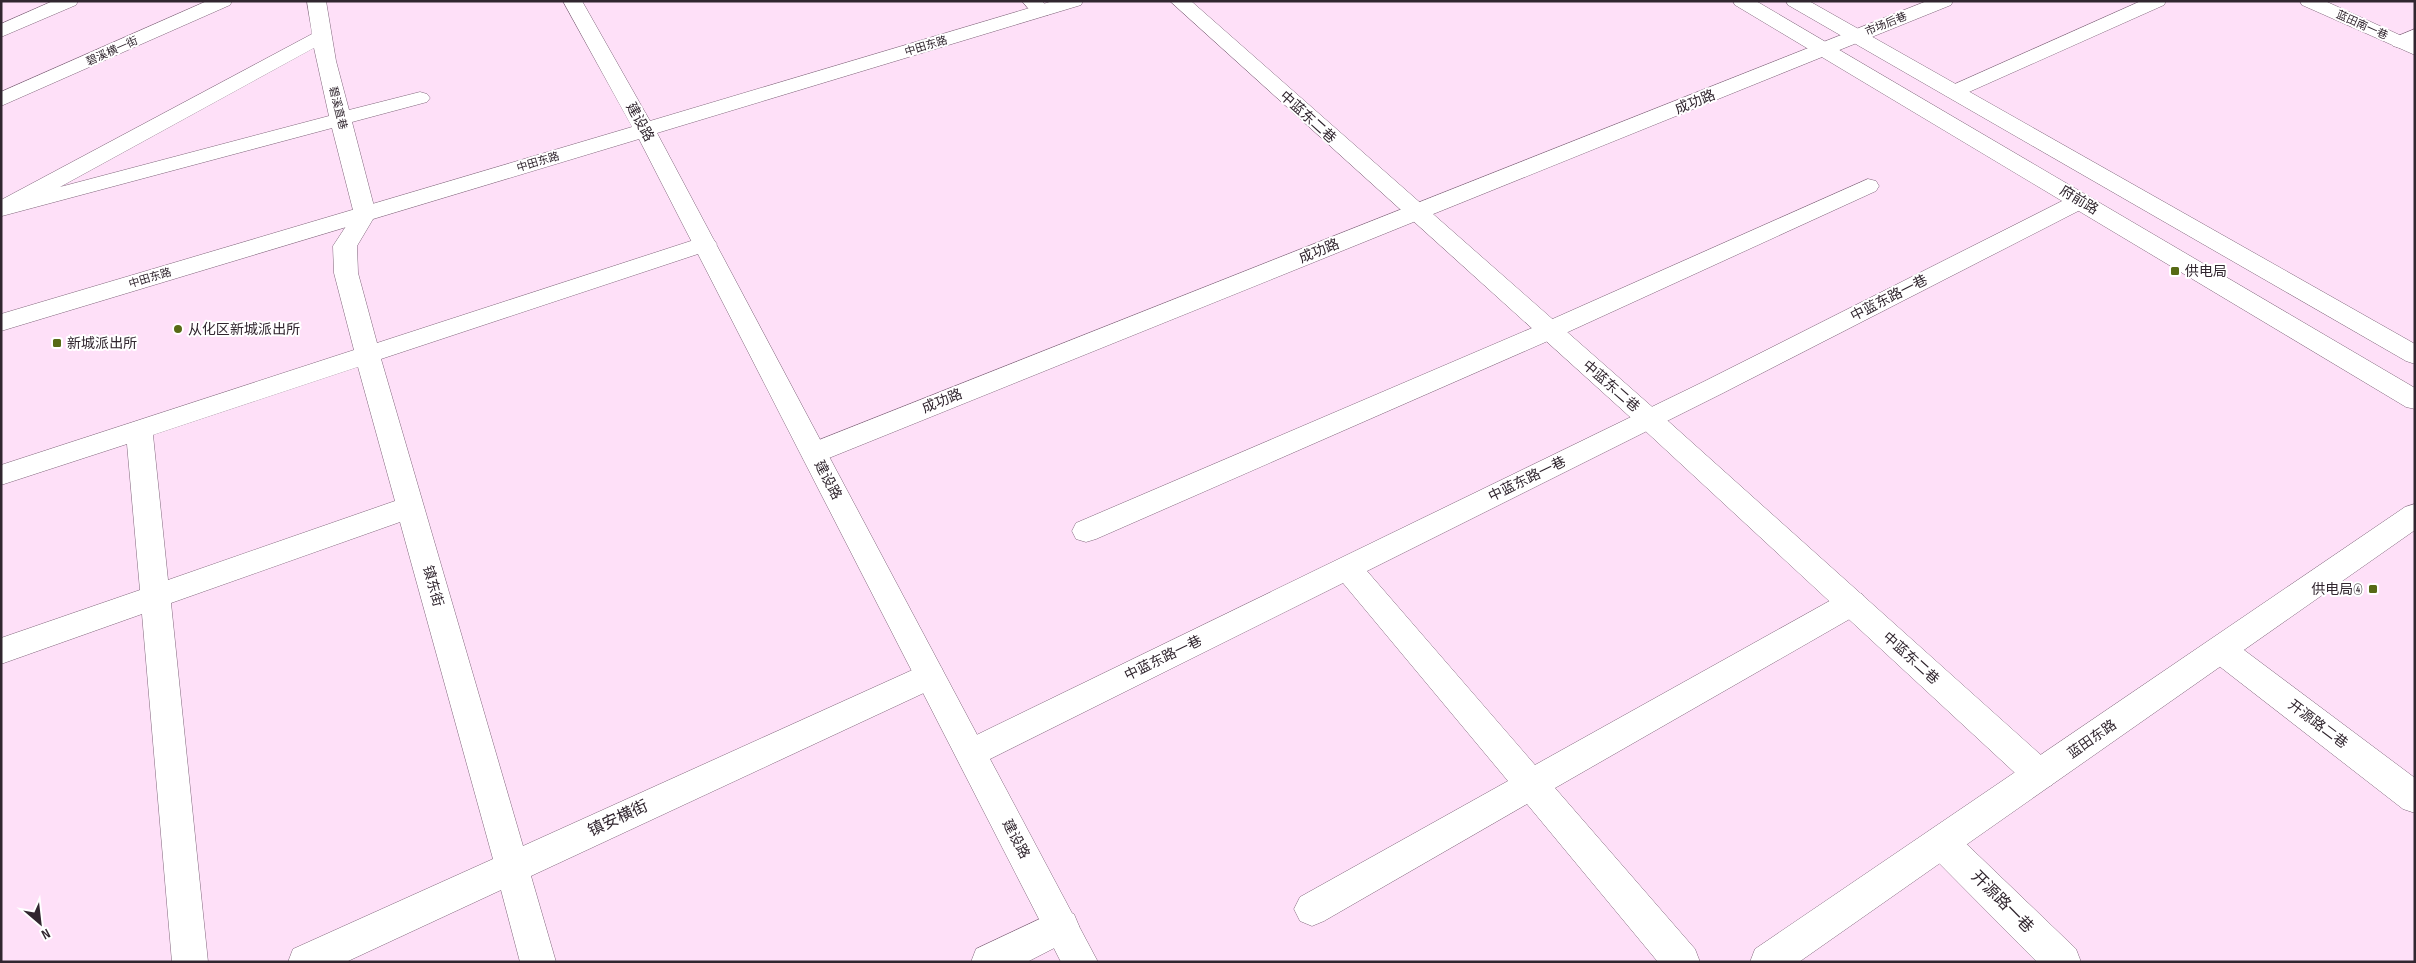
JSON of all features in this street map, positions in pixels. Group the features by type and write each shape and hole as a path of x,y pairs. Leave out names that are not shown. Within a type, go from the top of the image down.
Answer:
{"street":[{"path":"1,31 69,1"},
{"name":"碧溪直巷","path":"316,1 322,36 365,214"},
{"name":"建设路","path":"572,1 645,130 1080,962"},
{"name":"中田东路","path":"1,323 645,130 1036,6 1074,1"},
{"name":"中蓝东二巷","path":"1179,1 1649,419 2040,775"},
{"name":"府前路","path":"1742,1 2415,400"},
{"path":"1795,1 2415,355"},
{"name":"市场后巷","path":"1824,49 1944,1"},
{"path":"1953,92 2157,1"},
{"name":"蓝田南一巷","path":"2318,3 2410,42"},
{"name":"碧溪横一街","path":"1,100 206,4"},
{"path":"322,36 2,209 420,98"},
{"name":"成功路","path":"814,453 1824,49"},
{"path":"1086,531 1548,331 1868,186"},
{"name":"中蓝东路一巷","path":"971,753 1649,419 2080,201"},
{"name":"镇东街","path":"365,214 345,246 346,273 538,962"},
{"path":"1,475 367,353 705,244"},
{"path":"139,429 190,962"},
{"path":"1,651 410,507"},
{"name":"蓝田东路","path":"1768,962 2415,515"},
{"path":"1347,568 1682,962"},
{"path":"1312,909 1852,603"},
{"name":"开源路二巷","path":"2221,650 2415,798"},
{"name":"镇安横街","path":"306,962 930,676"},
{"name":"开源路一巷","path":"1942,842 2063,962"},
{"path":"989,962 1061,926"}],"place":[{"name":"供电局","path":"2175,271"},
{"name":"从化区新城派出所","path":"178,329"},
{"name":"新城派出所","path":"57,343"},
{"name":"供电局④","path":"2373,589"}]}
